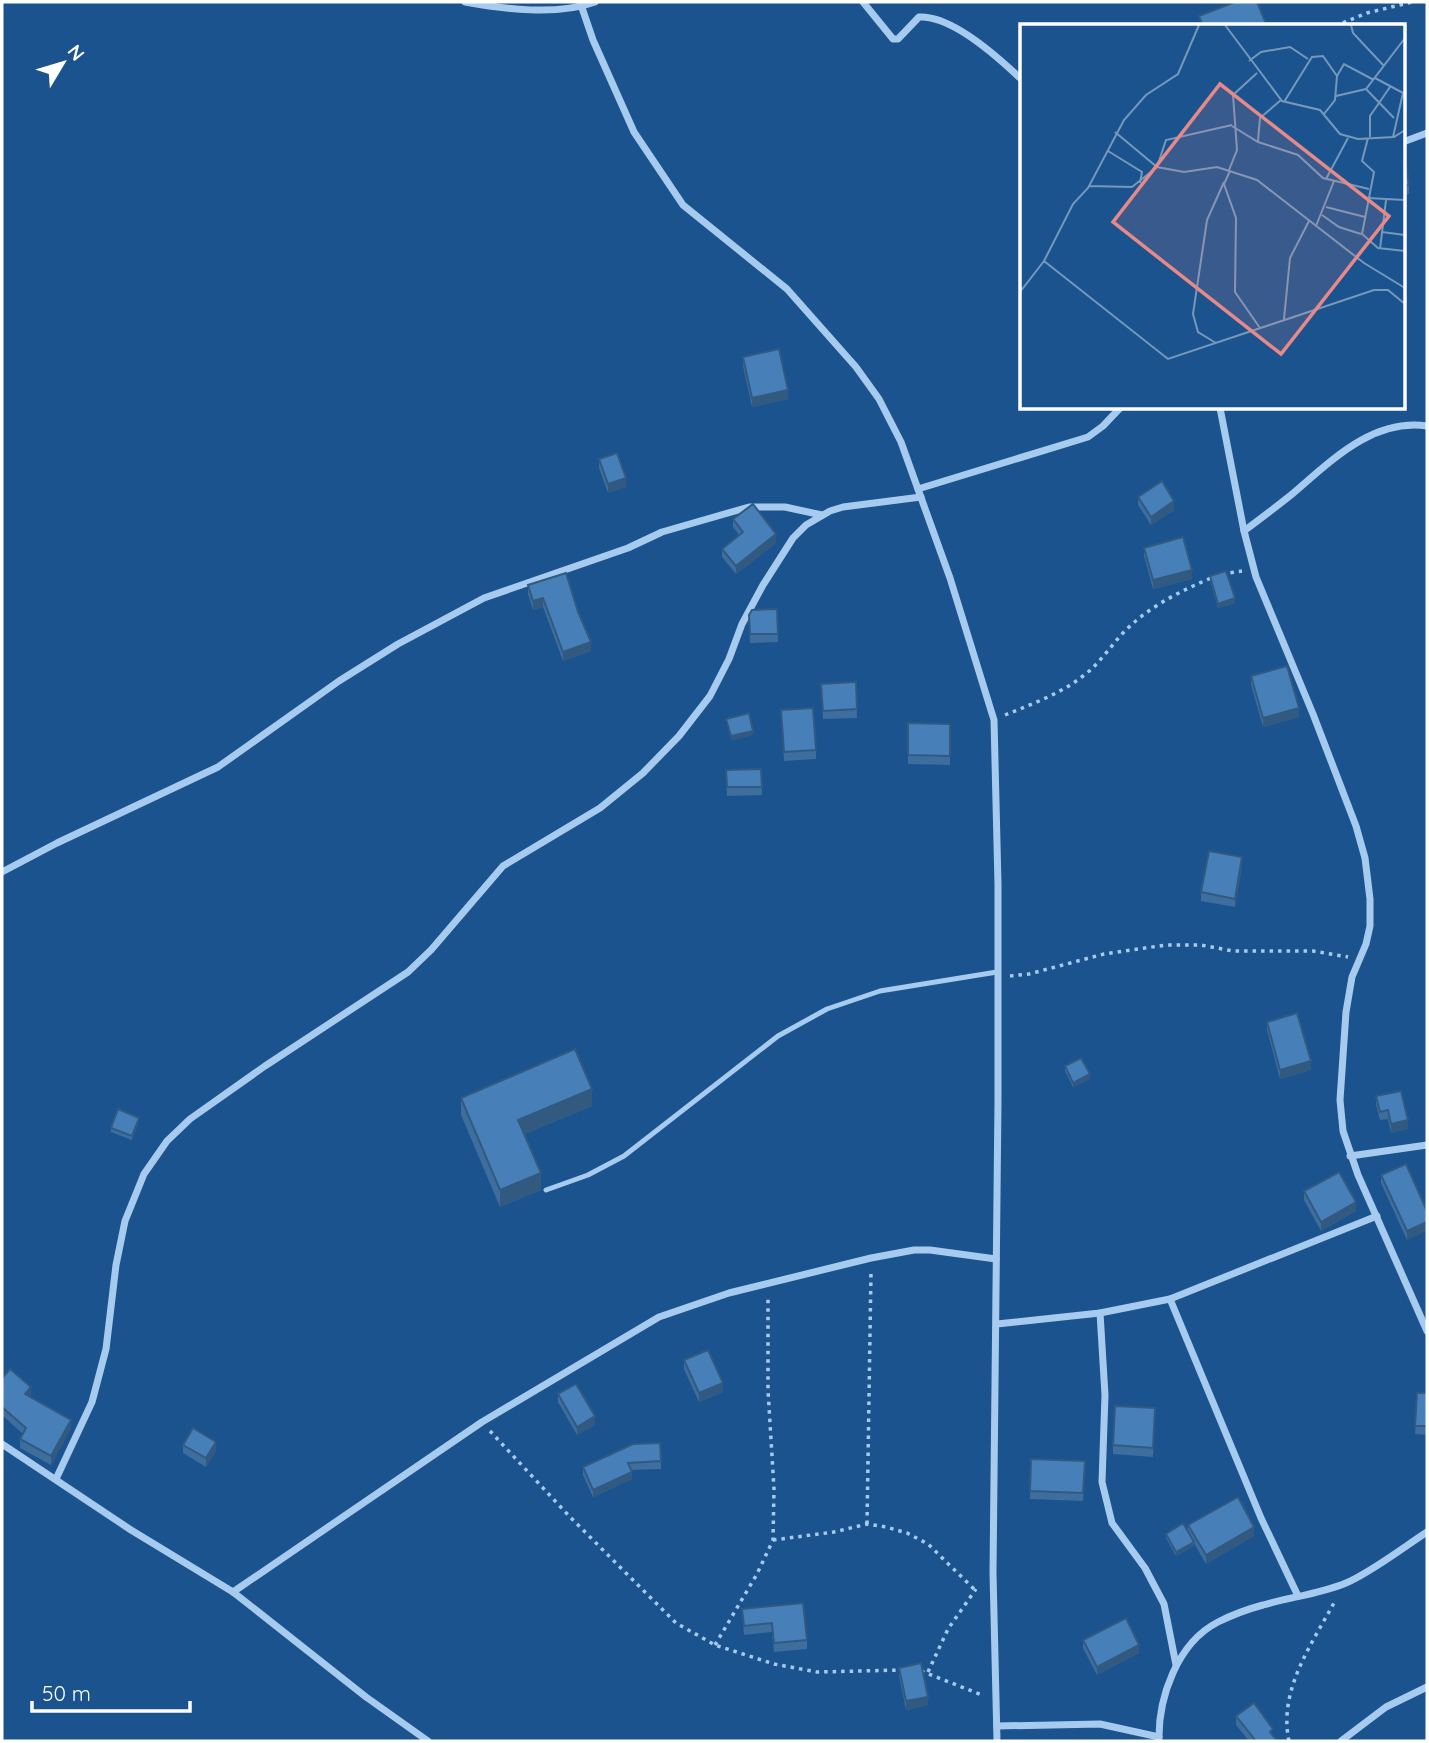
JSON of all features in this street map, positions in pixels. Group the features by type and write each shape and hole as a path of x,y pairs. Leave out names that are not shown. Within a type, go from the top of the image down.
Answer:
{"street":[{"path":"465,2 505,9 595,2"},
{"path":"863,2 893,39 898,39 919,17 934,19 977,42 1020,78"},
{"path":"580,5 634,132 683,205 787,289 856,367 879,399 896,431 920,493 950,578 993,720 998,884 997,1324 993,1404 997,1741"},
{"path":"1404,142 1427,133"},
{"path":"56,1479 92,1402 106,1349 116,1265 125,1221 144,1174 167,1141 190,1119 224,1094 408,972 431,950 503,866 600,808 643,773 679,736 710,696 729,659 742,624 779,558 806,524 830,511 920,493 1088,437 1118,410"},
{"path":"1220,410 1254,570 1268,610 1313,714 1356,826 1365,858 1370,926 1346,1012 1340,1100 1343,1131 1350,1156 1427,1331"},
{"path":"1244,531 1337,456 1368,436 1389,427 1411,424 1427,426"},
{"path":"2,872 218,767 339,681 398,644 484,598 628,548 680,526 749,507 785,507 822,515"},
{"path":"1350,1156 1427,1145"},
{"path":"997,1324 1100,1313 1170,1299 1377,1216"},
{"path":"233,1592 482,1422 659,1317 716,1297 871,1258 914,1250 996,1259"},
{"path":"1170,1299 1261,1518 1298,1595"},
{"path":"1100,1313 1105,1395 1102,1482 1112,1522 1156,1586 1164,1604 1176,1665"},
{"path":"2,1444 131,1530 233,1592 366,1697 428,1741"},
{"path":"998,1726 1100,1724 1159,1739 1166,1694 1176,1665 1196,1639 1216,1623 1261,1605 1344,1584 1427,1532"},
{"path":"1341,1741 1386,1707 1427,1687"}],"lane":[{"path":"546,1190 588,1175 624,1156 737,1070 778,1035 827,1009 880,991 997,975"}],"path":[{"path":"1340,24 1367,13 1412,2"},
{"path":"993,720 1048,698 1079,679 1127,629 1170,596 1220,574 1254,570"},
{"path":"997,975 1029,974 1104,954 1166,945 1201,944 1233,951 1313,951 1359,959"},
{"path":"867,1524 871,1258"},
{"path":"715,1645 757,1574 772,1540 774,1489 768,1390 768,1284"},
{"path":"482,1422 570,1517 676,1623 715,1645 774,1664 817,1672 928,1672 997,1701"},
{"path":"772,1540 834,1532 867,1524 907,1532 928,1544 975,1590"},
{"path":"928,1672 948,1629 975,1590 993,1573"},
{"path":"1289,1741 1288,1705 1295,1676 1344,1584"}],"building":[{"path":"1235,2 1257,2 1266,24 1202,24 1199,16"},
{"path":"1404,148 1409,185 1404,186"},
{"path":"779,349 788,390 752,398 743,357"},
{"path":"617,453 626,478 608,484 599,459"},
{"path":"1162,481 1174,501 1151,517 1138,497"},
{"path":"753,504 776,534 736,566 722,549 743,532 733,519"},
{"path":"1183,537 1192,570 1153,580 1144,548"},
{"path":"1226,571 1235,598 1218,604 1210,576"},
{"path":"566,573 591,642 563,652 543,598 533,601 528,585"},
{"path":"777,609 778,634 750,634 749,615 752,610"},
{"path":"1287,666 1299,708 1263,718 1251,676"},
{"path":"856,682 857,709 823,711 821,684"},
{"path":"813,708 816,750 784,752 781,710"},
{"path":"749,713 753,731 731,736 726,719"},
{"path":"908,723 950,724 950,756 908,755"},
{"path":"761,769 762,787 727,787 726,770"},
{"path":"1209,851 1242,857 1235,899 1201,892"},
{"path":"1297,1013 1311,1061 1280,1070 1267,1022"},
{"path":"575,1049 592,1089 518,1120 541,1173 500,1190 461,1098"},
{"path":"1081,1058 1090,1074 1073,1083 1065,1066"},
{"path":"1401,1091 1408,1120 1391,1124 1388,1110 1380,1112 1376,1096"},
{"path":"118,1109 139,1118 132,1136 111,1128"},
{"path":"1406,1164 1427,1211 1427,1222 1407,1231 1381,1175"},
{"path":"1339,1172 1356,1202 1321,1222 1304,1191"},
{"path":"708,1350 723,1383 699,1393 684,1360"},
{"path":"10,1369 31,1387 25,1394 71,1420 51,1456 20,1439 26,1428 2,1407 2,1379"},
{"path":"576,1384 595,1416 577,1427 558,1394"},
{"path":"1417,1393 1427,1393 1427,1426 1415,1426"},
{"path":"1115,1406 1155,1408 1153,1448 1113,1445"},
{"path":"193,1428 216,1442 206,1458 183,1445"},
{"path":"660,1443 661,1461 628,1463 632,1472 593,1490 583,1467 633,1444"},
{"path":"1031,1459 1085,1461 1083,1493 1030,1491"},
{"path":"1238,1497 1254,1527 1206,1555 1188,1525"},
{"path":"1183,1523 1194,1542 1176,1552 1166,1534"},
{"path":"803,1603 807,1640 774,1643 772,1623 744,1626 742,1609"},
{"path":"1126,1618 1139,1645 1097,1667 1083,1640"},
{"path":"921,1663 928,1697 906,1701 899,1668"},
{"path":"1254,1703 1273,1729 1270,1732 1277,1741 1256,1741 1236,1716"}]}
